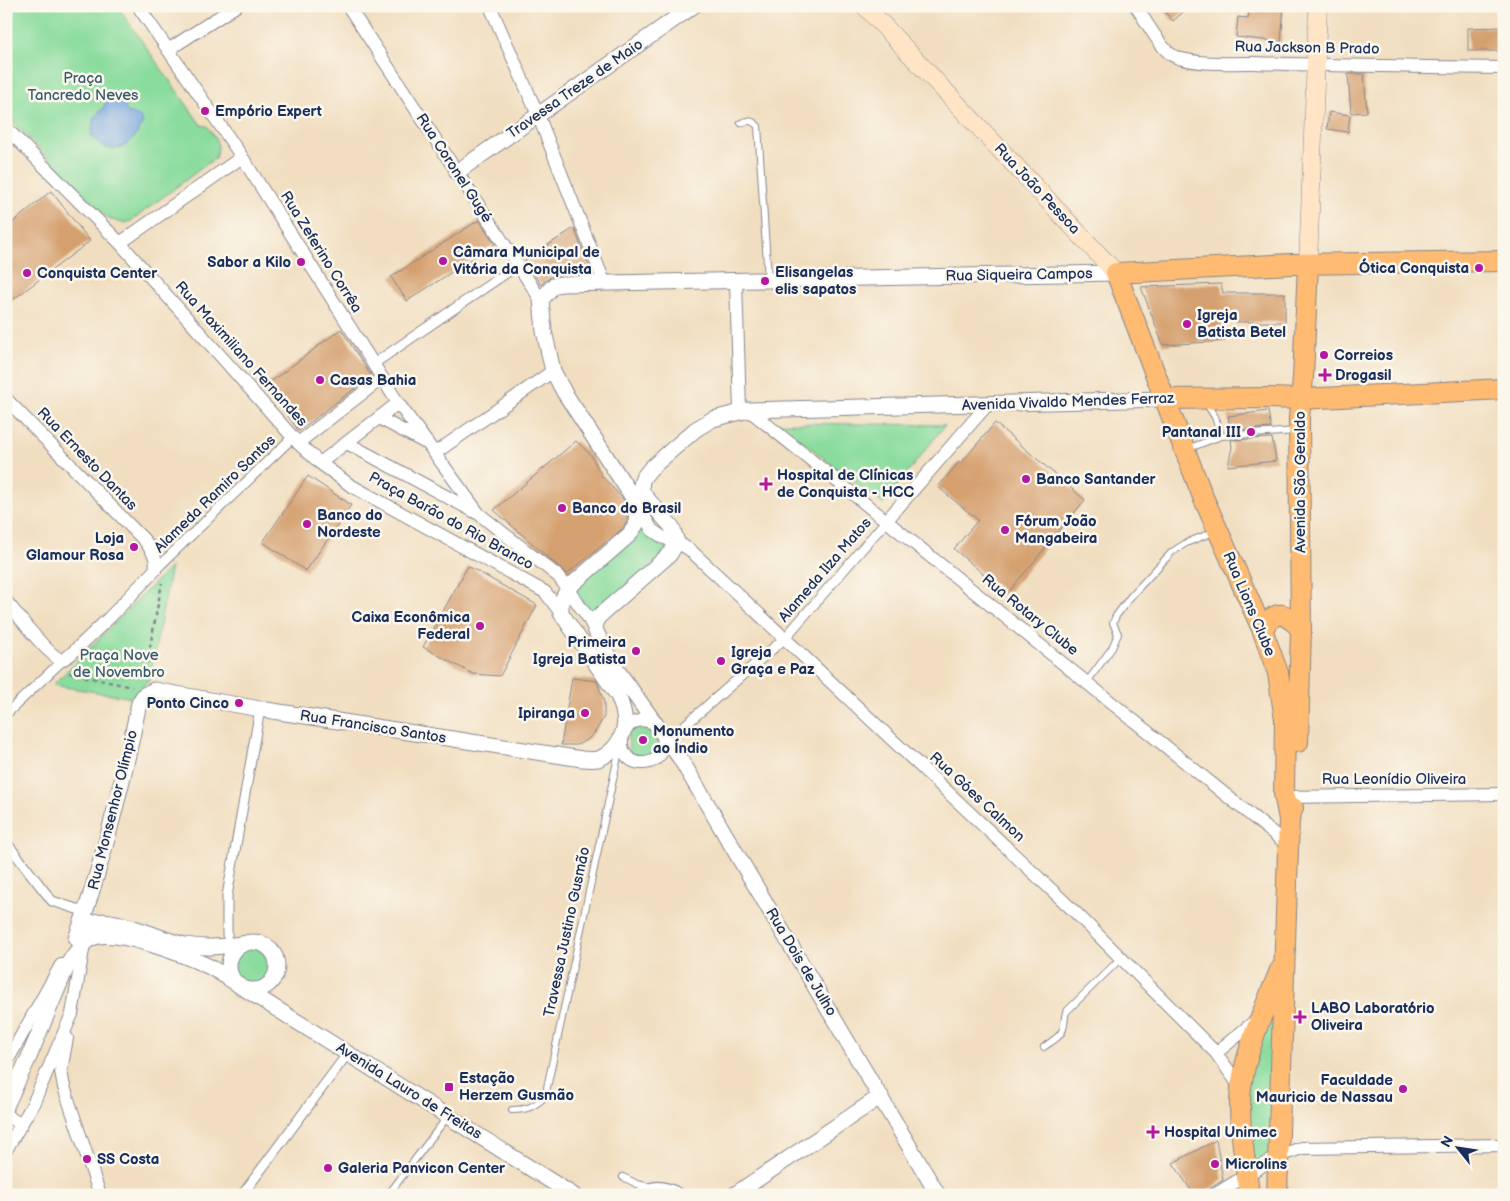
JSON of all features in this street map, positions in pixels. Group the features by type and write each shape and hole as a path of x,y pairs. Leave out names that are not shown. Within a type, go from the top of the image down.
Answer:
{"main road":[{"name":"Rua João Pessoa","path":"865,6 1116,272 1164,399"},
{"name":"Avenida São Geraldo","path":"1277,1195 1289,819 1300,629 1300,399 1303,378 1318,6"},
{"name":"Rua Siqueira Campos","path":"1116,272 1308,264 1504,261"},
{"name":"Avenida Vivaldo Mendes Ferraz","path":"1164,399 1300,399 1504,389"},
{"name":"Rua Lions Clube","path":"1164,399 1186,450 1203,497 1262,629 1278,673 1285,720 1291,796"},
{"path":"1262,629 1275,615 1282,614 1291,618 1300,629"},
{"name":"Avenida São Geraldo","path":"1248,1185 1241,1114 1241,1088 1248,1052 1285,957"}],"street":[{"path":"6,128 120,243 242,157 138,6"},
{"path":"168,50 236,6"},
{"name":"Rua Coronel Gugé","path":"348,6 541,300 544,331 553,371 564,392 637,504"},
{"path":"490,6 538,115 605,284"},
{"name":"Travessa Treze de Maio","path":"457,172 693,6"},
{"name":"Rua Jackson B Prado","path":"1136,6 1165,49 1173,56 1184,59 1215,62 1315,65 1504,68"},
{"name":"Rua Zeferino Corrêa","path":"242,157 372,365"},
{"name":"Rua Maximiliano Fernandes","path":"120,243 295,440"},
{"path":"372,365 518,265"},
{"name":"Rua Siqueira Campos","path":"541,300 553,286 561,284 736,282 1116,272"},
{"path":"736,282 744,410"},
{"name":"Praça Barão do Rio Branco","path":"372,365 398,404 479,514"},
{"path":"432,449 553,371"},
{"path":"295,440 382,379"},
{"name":"Rua Ernesto Dantas","path":"6,399 145,541 156,557 155,570"},
{"name":"Avenida Vivaldo Mendes Ferraz","path":"650,469 704,424 713,419 744,410 1164,399"},
{"path":"320,463 398,404"},
{"path":"887,520 988,404"},
{"name":"Rua Rotary Clube","path":"744,410 887,520 1289,846"},
{"name":"Praça Barão do Rio Branco","path":"379,418 432,449"},
{"name":"Praça Barão do Rio Branco","path":"295,440 320,463 350,485 545,592 561,613"},
{"name":"Alameda Ramiro Santos","path":"155,570 295,440"},
{"name":"Praça Barão do Rio Branco","path":"347,443 479,514 558,576 587,616 597,626"},
{"path":"615,470 622,476 636,478 650,469"},
{"path":"597,626 670,554 677,542 672,527 643,494 641,485 643,478 650,469"},
{"path":"620,738 632,723 642,720 654,723 663,733 663,750 654,761 644,763 634,762 626,755 620,738 625,716 618,696 561,613 561,602 568,588 629,535 636,525 637,504"},
{"name":"Rua Góes Calmon","path":"637,504 652,530 690,550 1075,912 1216,1053 1241,1088"},
{"name":"Alameda Ilza Matos","path":"663,733 784,638 887,520"},
{"path":"6,714 52,669 109,618 155,570"},
{"path":"6,601 54,656 63,660"},
{"name":"Rua Dois de Julho","path":"597,626 617,670 663,733 881,1096 938,1195"},
{"name":"Rua Francisco Santos","path":"145,694 154,690 260,709 582,759 598,759 608,754 620,738"},
{"name":"Rua Monsenhor Olímpio","path":"80,941 86,912 112,826 140,699 145,694"},
{"path":"227,935 227,896 260,709"},
{"name":"Rua Leonídio Oliveira","path":"1291,796 1504,794"},
{"path":"6,842 52,901 86,912"},
{"path":"6,1106 84,929 95,922 108,922 186,945 210,948 247,943 260,943 268,947 275,955 277,965 275,976 269,985 259,990 241,986 230,971 230,960 237,949 247,943"},
{"name":"Avenida Lauro de Freitas","path":"80,941 101,936 116,936 142,942 208,966 573,1195"},
{"path":"80,941 72,1014 61,1072 64,1087 100,1195"},
{"path":"6,1063 80,941"},
{"path":"1261,1017 1271,1013 1283,1016"},
{"path":"6,1150 33,1104 72,1014"},
{"name":"Avenida São Geraldo","path":"1216,1053 1261,1017"},
{"path":"242,1195 348,1053"},
{"path":"734,1195 881,1096"},
{"path":"6,1116 21,1125"},
{"path":"1214,1195 1248,1185 1278,1156 1302,1148 1504,1145"},
{"path":"642,1195 652,1189 661,1189 676,1195"}],"lane":[{"path":"741,123 749,120 758,126 768,280"},
{"path":"1202,399 1209,406 1221,436"},
{"path":"1186,450 1221,436 1300,431"},
{"path":"1087,682 1112,648 1118,634 1113,623 1131,596 1172,552 1186,542 1218,530"},
{"name":"Travessa Justino Gusmão","path":"512,1110 525,1110 533,1107 544,1097 620,738"},
{"path":"1044,1047 1061,1034 1066,1012 1121,958"},
{"path":"388,1195 448,1116"},
{"path":"623,1177 637,1184 661,1189"}],"path":[{"path":"145,694 143,684 166,560"},
{"path":"52,669 126,686 145,694"}],"green space":[{"name":"Praça Tancredo Neves","path":"6,6 117,6 201,125 207,126 213,134 218,145 215,158 131,221 117,222 104,215 6,115"},
{"path":"778,423 945,425 883,504"},
{"path":"638,521 675,543 593,620 573,587"},
{"name":"Praça Nove de Novembro","path":"171,566 150,678 133,698 53,685"},
{"path":"658,726 659,756 630,759 627,727"},
{"path":"247,943 258,943 267,946 273,951 276,958 276,972 273,979 268,985 259,990 245,989 230,971 234,954"},
{"path":"1277,1013 1278,1156 1247,1175 1241,1114 1261,1017"}],"water":[{"path":"110,93 118,94 127,112 140,116 143,122 133,139 120,148 113,149 105,147 91,134 94,117 103,108"}],"building":[{"path":"1160,6 1190,6 1173,21"},
{"path":"1250,6 1284,6 1281,42 1236,37 1238,17 1248,18"},
{"path":"1504,27 1504,51 1468,51 1468,28"},
{"path":"1348,74 1364,74 1367,112 1351,113"},
{"path":"1329,112 1350,115 1348,132 1327,129"},
{"name":"Conquista Center","path":"51,191 90,241 6,305 6,228"},
{"name":"Câmara Municipal de Vitória da Conquista","path":"479,220 495,244 407,301 391,277"},
{"path":"574,228 592,274 559,275 550,277 541,285 525,260"},
{"name":"Igreja Batista Betel","path":"1221,284 1223,293 1285,293 1285,322 1219,322 1225,341 1163,345 1141,287"},
{"name":"Casas Bahia","path":"341,329 371,376 299,431 265,386"},
{"path":"1268,411 1271,428 1230,430 1228,416"},
{"path":"995,423 1085,500 1007,594 954,549 978,520 938,487"},
{"path":"1272,438 1276,461 1228,466 1232,447 1231,440"},
{"name":"Banco do Brasil","path":"576,441 591,455 602,476 623,499 627,507 627,522 622,529 567,574 494,510"},
{"name":"Banco do Nordeste","path":"308,476 351,505 306,571 263,542"},
{"name":"Caixa Econômica Federal","path":"468,566 537,605 500,676 473,674 423,647"},
{"name":"Ipiranga","path":"572,678 597,681 604,702 604,717 595,732 587,740 577,745 561,745"},
{"path":"1216,1140 1223,1180 1200,1195 1194,1195 1173,1163"}],"place":[{"name":"Empório Expert","path":"205,111"},
{"name":"Câmara Municipal de Vitória da Conquista","path":"443,261"},
{"name":"Sabor a Kilo","path":"301,262"},
{"name":"Ótica Conquista","path":"1479,268"},
{"name":"Conquista Center","path":"27,273"},
{"name":"Elisangelas elis sapatos","path":"765,281"},
{"name":"Igreja Batista Betel","path":"1187,324"},
{"name":"Correios","path":"1324,355"},
{"name":"Drogasil","path":"1325,375"},
{"name":"Casas Bahia","path":"320,380"},
{"name":"Pantanal III","path":"1251,432"},
{"name":"Banco Santander","path":"1026,479"},
{"name":"Hospital de Clínicas de Conquista - HCC","path":"766,484"},
{"name":"Banco do Brasil","path":"562,508"},
{"name":"Banco do Nordeste","path":"307,524"},
{"name":"Fórum João Mangabeira","path":"1005,530"},
{"name":"Loja Glamour Rosa","path":"134,547"},
{"name":"Caixa Econômica Federal","path":"480,626"},
{"name":"Primeira Igreja Batista","path":"636,651"},
{"name":"Igreja Graça e Paz","path":"721,661"},
{"name":"Ponto Cinco","path":"239,703"},
{"name":"Ipiranga","path":"585,713"},
{"name":"Monumento ao Índio","path":"643,740"},
{"name":"LABO Laboratório Oliveira","path":"1300,1017"},
{"name":"Estação Herzem Gusmão","path":"449,1087"},
{"name":"Faculdade Mauricio de Nassau","path":"1403,1089"},
{"name":"Hospital Unimec","path":"1153,1132"},
{"name":"SS Costa","path":"87,1159"},
{"name":"Microlins","path":"1215,1164"},
{"name":"Galeria Panvicon Center","path":"328,1168"}]}
